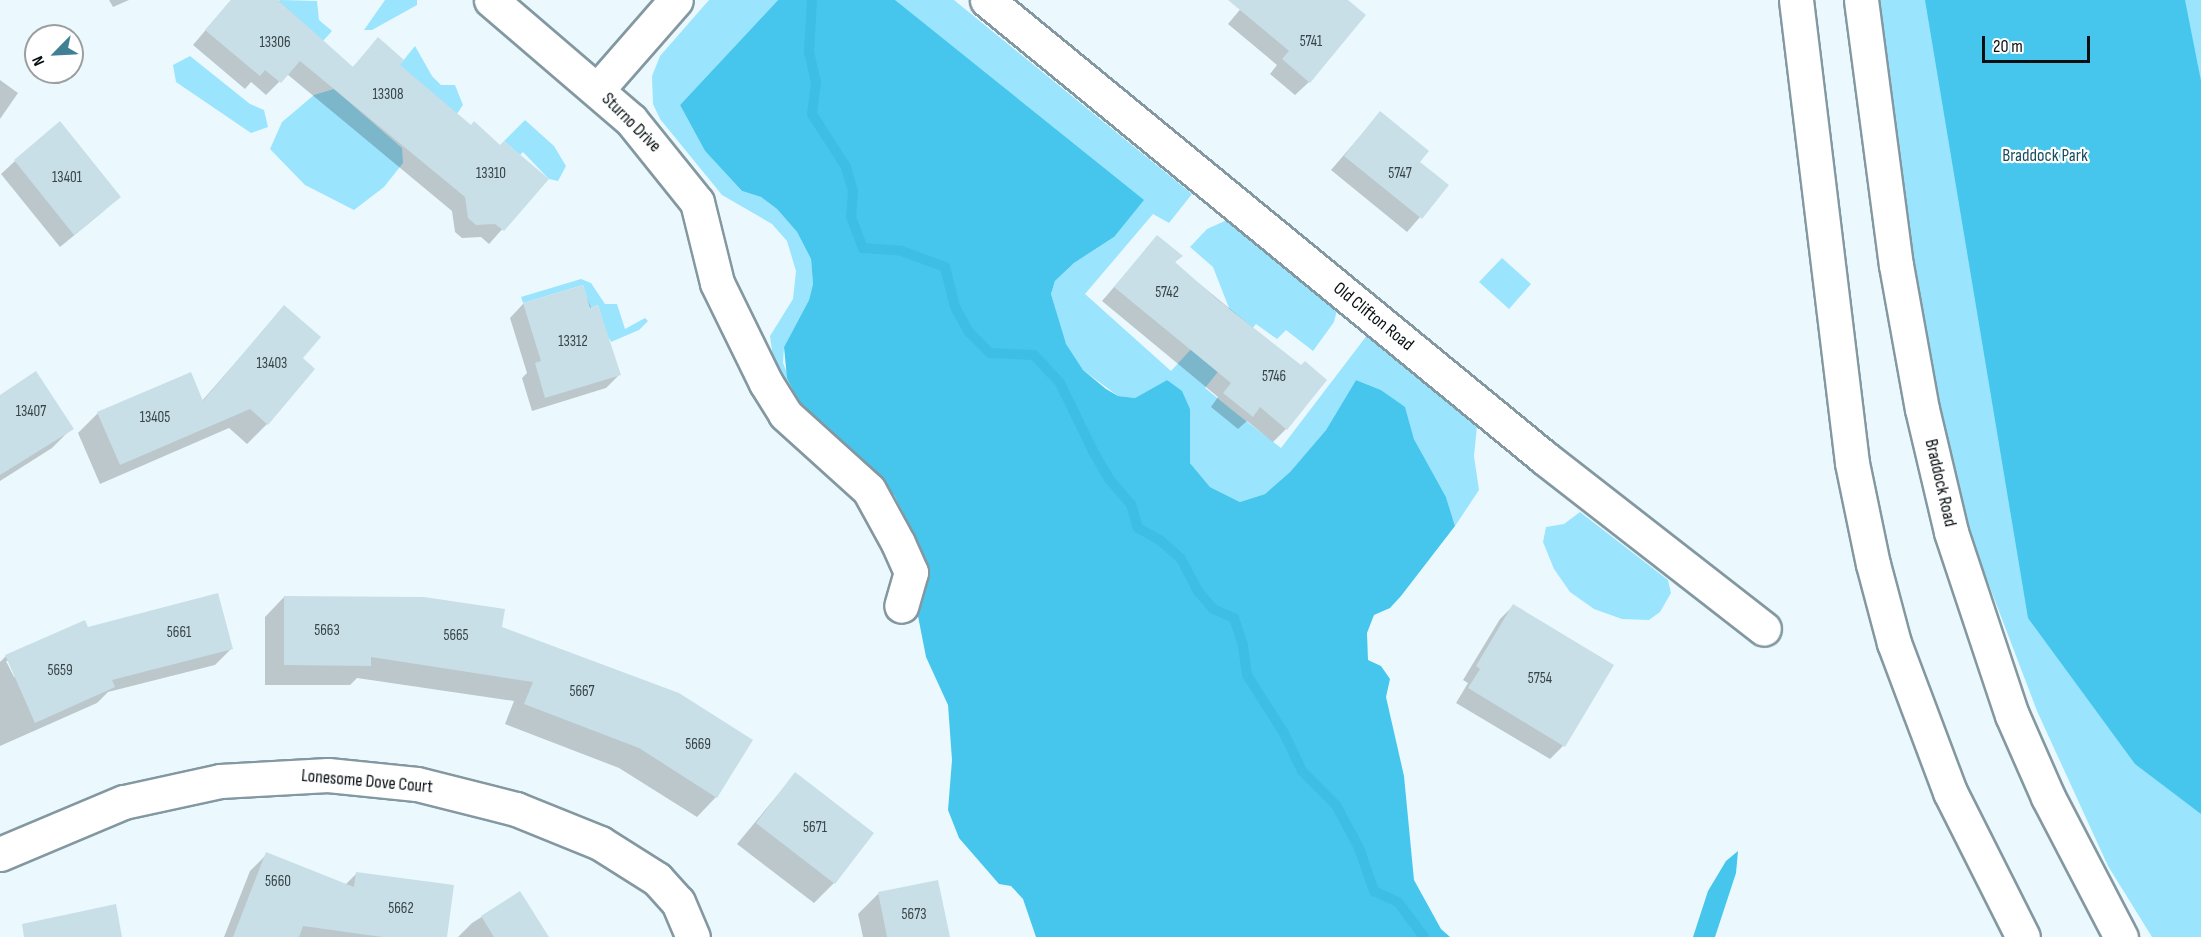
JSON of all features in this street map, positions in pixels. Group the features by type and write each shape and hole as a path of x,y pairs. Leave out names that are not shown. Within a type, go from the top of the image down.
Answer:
{"street":[{"name":"Sturno Drive","path":"491,0 598,89 662,153 698,202 717,283 785,414 869,490 911,572 901,606"},
{"path":"598,89 676,0"},
{"name":"Old Clifton Road","path":"987,0 1546,459 1764,629"},
{"path":"1796,0 1852,463 1874,564 1894,643 1950,792 2023,937"},
{"name":"Braddock Road","path":"1861,0 1896,265 1922,409 1951,532 2012,715 2048,797 2121,937"},
{"name":"Lonesome Dove Court","path":"0,854 124,802 220,781 328,775 417,784 516,809 600,843 657,879 678,902 693,937"}],"green space":[{"path":"280,0 317,1 319,20 332,31 323,41 276,4"},
{"path":"385,0 417,0 417,5 372,30 364,30"},
{"path":"709,0 778,0 680,105 705,151 742,191 761,197 777,209 797,232 811,259 813,284 809,300 784,347 783,363 800,404 831,438 844,461 776,380 770,336 793,299 796,271 787,241 772,224 722,195 660,119 653,104 652,76 660,56"},
{"path":"778,0 895,0 1144,200 1114,237 1074,263 1055,281 1051,294 1066,344 1083,370 1106,389 1118,396 1135,398 1167,380 1182,391 1190,409 1190,463 1210,487 1240,502 1265,494 1290,472 1326,430 1356,380 1381,390 1405,407 1414,439 1446,497 1455,526 1401,596 1390,608 1374,615 1367,633 1368,660 1381,666 1390,679 1386,697 1404,776 1414,880 1441,929 1450,937 1036,937 1023,899 1011,886 999,884 959,838 948,810 952,760 948,705 926,657 917,611 920,570 912,530 894,495 831,438 800,404 787,378 784,347 809,300 813,284 811,259 797,232 777,209 761,197 742,191 705,151 680,105"},
{"path":"895,0 954,0 1192,194 1169,223 1153,214 1085,294 1171,371 1229,308 1213,267 1190,247 1207,229 1227,220 1337,310 1334,322 1313,351 1286,330 1277,339 1256,324 1205,388 1281,448 1368,334 1477,426 1474,456 1479,490 1455,526 1446,497 1414,439 1405,408 1381,390 1356,380 1326,430 1290,472 1265,494 1240,502 1210,487 1190,463 1190,409 1167,380 1135,398 1118,396 1083,370 1065,344 1051,294 1055,281 1074,263 1114,237"},
{"name":"Braddock Park","path":"1864,0 2201,0 2201,937 2152,937 2108,866 2037,711 1922,409"},
{"name":"Braddock Park","path":"1925,0 2185,0 2201,81 2201,814 2135,764 2028,618"},
{"path":"415,46 432,76 441,85 455,85 463,105 454,118 398,67"},
{"path":"190,56 250,104 264,110 268,127 251,133 176,82 173,65"},
{"path":"334,89 402,148 403,163 384,187 354,210 305,185 270,149 282,122 314,95"},
{"path":"525,120 554,146 566,166 558,181 549,179 523,152 520,155 504,141"},
{"path":"1502,258 1531,284 1509,309 1479,282"},
{"path":"581,279 591,283 605,304 617,304 625,329 645,318 648,321 639,330 611,342 610,339 601,341 603,322 598,305 590,308 583,285 523,303 521,297"},
{"path":"1580,512 1668,580 1671,593 1660,612 1649,620 1622,619 1594,609 1570,592 1554,569 1543,542 1546,527 1564,524"},
{"path":"1738,851 1736,873 1715,937 1693,937 1708,891 1726,861"}],"building":[{"path":"231,0 278,0 353,67 378,37 404,60 400,65 471,125 474,121 500,145 504,141 549,179 504,231 495,224 476,225 468,218 465,197 300,61 281,83 265,70 260,76 205,30"},
{"path":"1228,0 1348,0 1366,15 1310,83 1282,59 1289,51"},
{"path":"1380,111 1429,151 1420,162 1449,185 1422,219 1344,156"},
{"path":"60,121 121,197 74,235 14,160"},
{"path":"1157,235 1183,256 1175,262 1218,300 1301,365 1305,361 1327,380 1287,430 1260,407 1253,417 1223,393 1231,383 1114,287"},
{"path":"583,285 590,308 598,305 621,375 545,398 535,363 541,361 523,303"},
{"path":"284,305 321,337 303,358 315,369 268,425 250,409 120,465 97,412 191,372 203,401"},
{"path":"36,371 74,429 0,475 0,395"},
{"path":"218,593 233,649 112,680 115,687 35,723 5,655 85,620 88,627"},
{"path":"284,596 424,597 505,609 502,627 679,693 753,740 717,798 639,748 524,704 533,682 371,657 371,666 284,665"},
{"path":"1513,604 1614,665 1565,747 1468,688 1480,669 1476,666"},
{"path":"795,772 874,833 835,884 756,823"},
{"path":"266,852 354,887 356,872 454,885 447,937 382,937 303,926 299,937 233,937"},
{"path":"938,880 950,937 887,937 878,892"},
{"path":"520,891 549,937 494,937 481,916"},
{"path":"116,904 122,937 24,937 22,924"}],"waterway":[{"path":"812,0 809,52 816,82 812,114 846,167 853,191 851,217 863,248 902,251 945,267 955,307 969,332 990,353 1034,355 1060,383 1109,479 1131,504 1138,528 1161,541 1181,559 1198,591 1213,609 1234,618 1243,646 1247,675 1284,733 1302,771 1336,805 1359,848 1374,891 1398,902 1424,937"}]}
